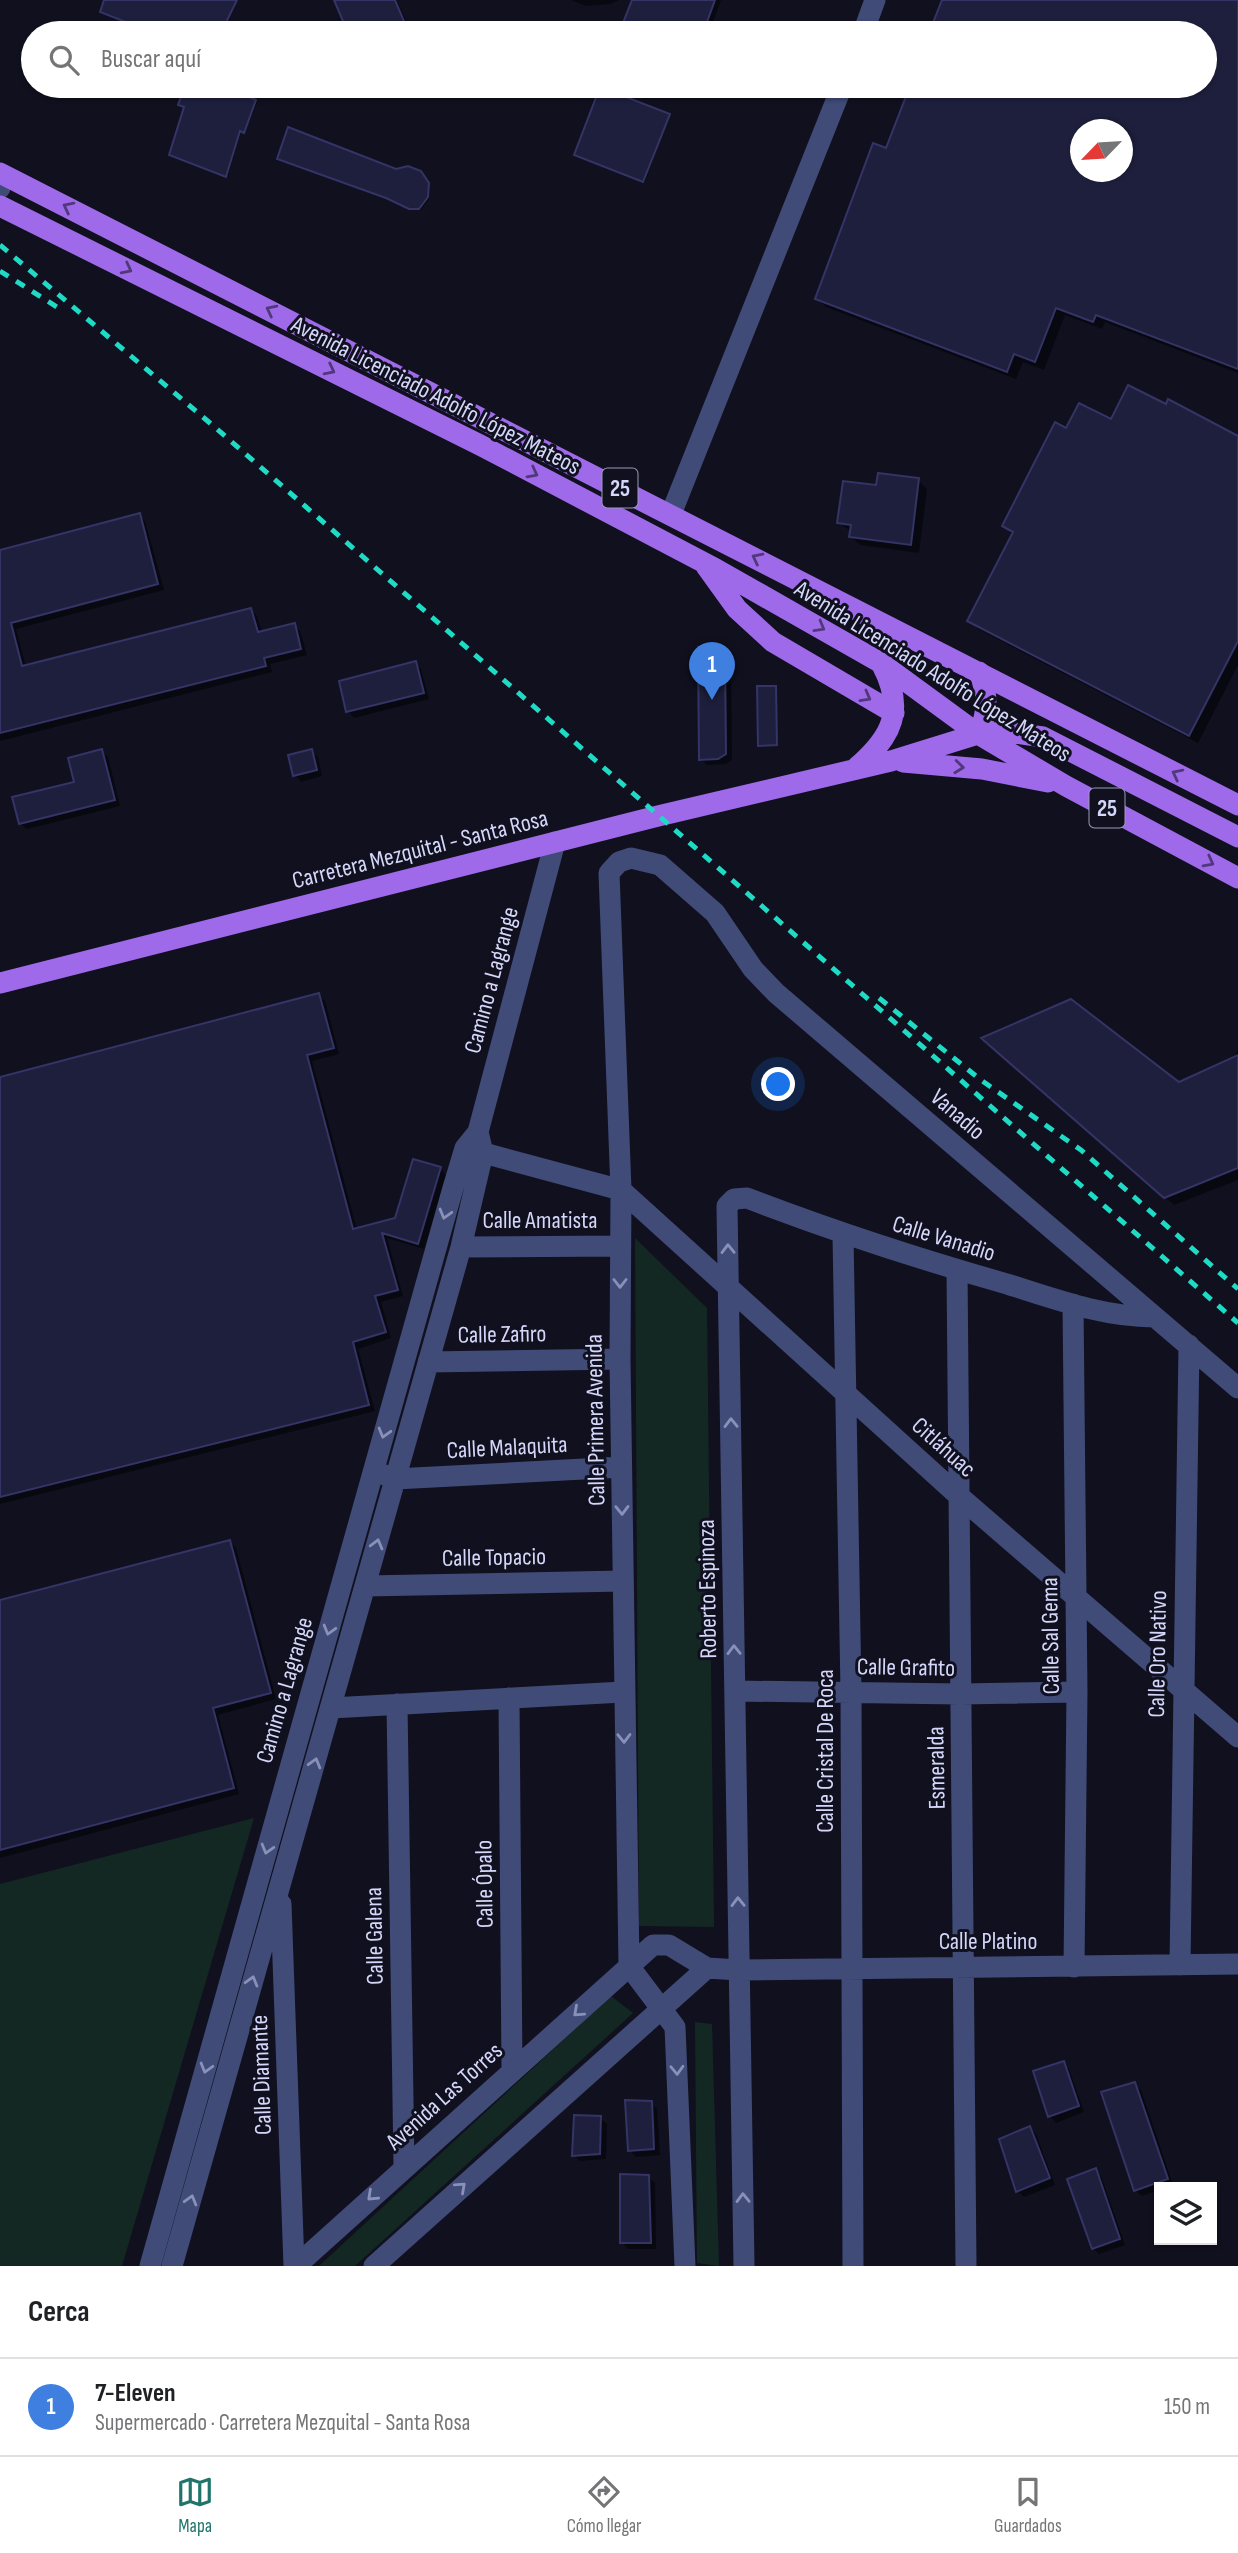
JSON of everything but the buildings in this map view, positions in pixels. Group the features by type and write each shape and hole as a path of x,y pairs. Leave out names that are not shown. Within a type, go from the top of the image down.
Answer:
{"main road":[{"name":"Avenida Licenciado Adolfo López Mateos","path":"0,173 1238,805"},
{"name":"Avenida Licenciado Adolfo López Mateos","path":"0,206 480,445 703,561 881,663 978,734 1066,786 1238,877"},
{"path":"703,561 737,609 774,642 894,713"},
{"path":"855,770 882,744 894,713 890,680 881,663"},
{"path":"978,734 984,721 987,698 979,672"},
{"name":"Carretera Mezquital - Santa Rosa","path":"0,983 555,842 891,761 978,734 1007,732 1043,737 1238,837"},
{"path":"891,761 982,769 1066,786"}],"street":[{"path":"867,21 875,0"},
{"path":"671,514 837,98"},
{"name":"Camino a Lagrange","path":"150,2266 373,1470 475,1145 555,842"},
{"name":"Vanadio","path":"610,873 619,862 631,858 660,865 715,913 753,969 776,993 1238,1388"},
{"name":"Calle Primera Avenida","path":"610,873 621,1190 619,1246 623,1692 629,1966"},
{"path":"475,1145 621,1190"},
{"name":"Camino a Lagrange","path":"172,2266 461,1247 475,1145"},
{"name":"Citláhuac","path":"621,1190 729,1291 960,1497 1238,1737"},
{"name":"Calle Vanadio","path":"727,1206 734,1199 747,1198 843,1235 1073,1304 1124,1316 1153,1317"},
{"name":"Roberto Espinoza","path":"727,1206 744,2266"},
{"name":"Calle Cristal De Roca","path":"843,1235 848,1396 851,1692 853,2266"},
{"name":"Calle Amatista","path":"461,1247 619,1246"},
{"name":"Esmeralda","path":"957,1270 966,2266"},
{"name":"Calle Sal Gema","path":"1073,1304 1077,1692 1074,1966"},
{"name":"Calle Oro Nativo","path":"1180,1965 1189,1345"},
{"name":"Calle Zafiro","path":"428,1362 620,1359"},
{"name":"Calle Malaquita","path":"395,1479 621,1467"},
{"path":"373,1470 395,1479"},
{"name":"Calle Topacio","path":"366,1586 623,1581"},
{"name":"Calle Grafito","path":"735,1691 961,1694 1077,1692"},
{"path":"331,1708 623,1692"},
{"name":"Calle Ópalo","path":"509,1698 512,2071"},
{"name":"Calle Galena","path":"397,1704 404,2166"},
{"name":"Calle Diamante","path":"280,1882 295,2266"},
{"name":"Avenida Las Torres","path":"295,2266 404,2166 658,1943 669,1945 706,1968 739,1970"},
{"name":"Calle Platino","path":"739,1970 1238,1964"},
{"path":"629,1966 675,2027 685,2266"},
{"path":"374,2266 706,1968"}],"green space":[{"path":"635,1238 707,1308 714,1927 639,1926"},
{"path":"254,1818 122,2266 0,2266 0,1884"},
{"path":"611,1996 633,2013 355,2266 319,2266"},
{"path":"695,2022 712,2024 719,2266 697,2263"}],"railway":[{"path":"0,245 217,429 1238,1323"},
{"path":"0,271 57,307"},
{"path":"879,998 981,1080 1081,1150 1238,1289"}],"place":[{"name":"7-Eleven","path":"712,700"}]}
